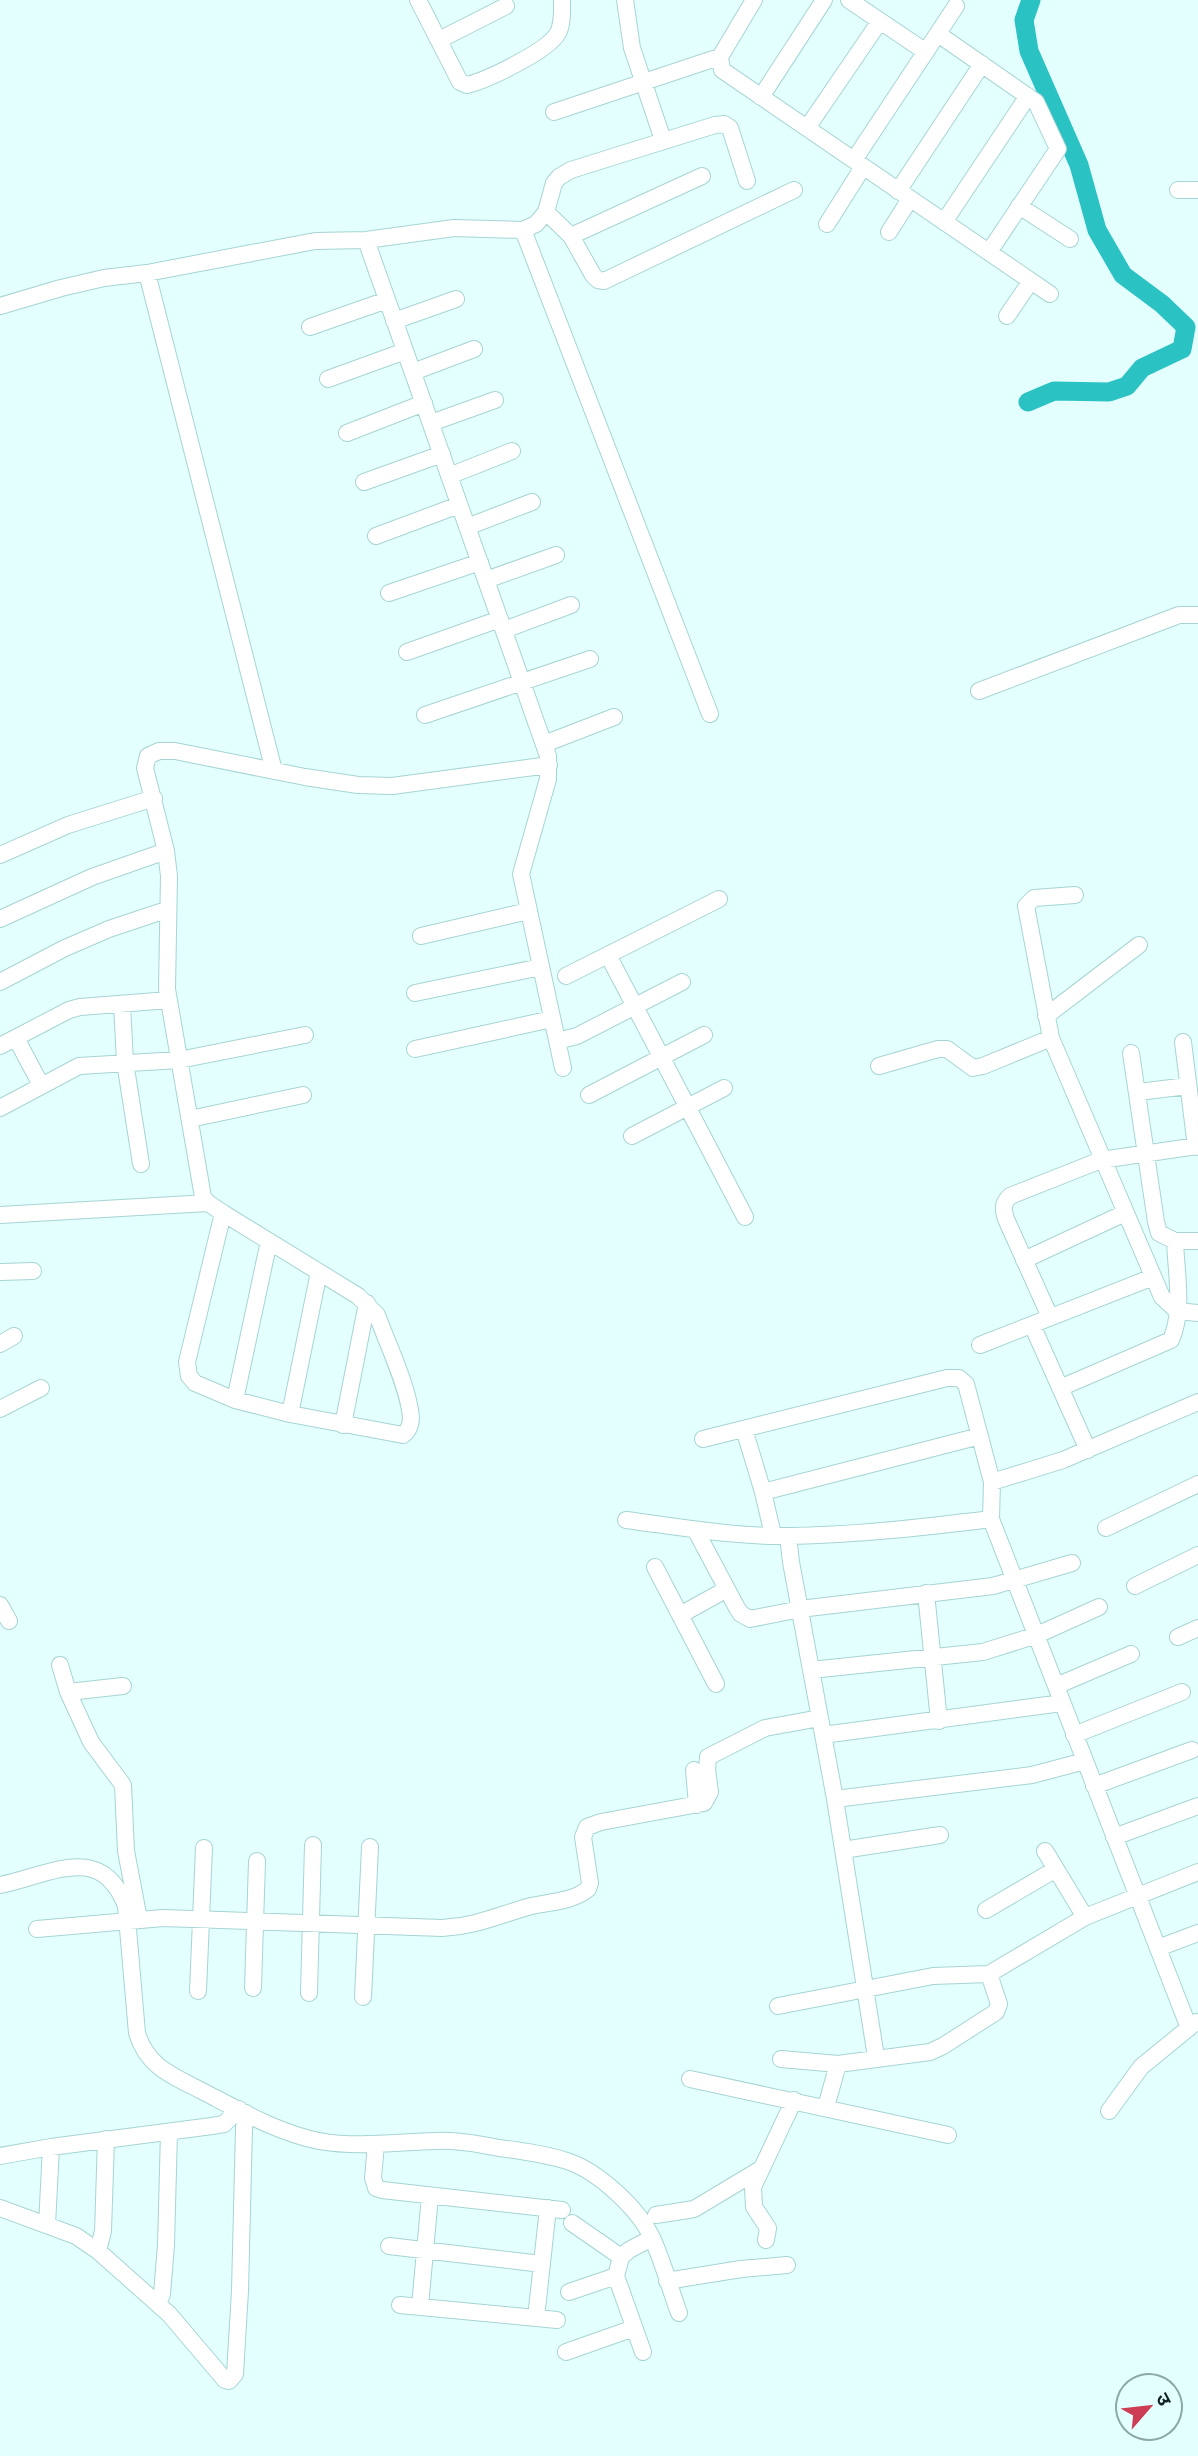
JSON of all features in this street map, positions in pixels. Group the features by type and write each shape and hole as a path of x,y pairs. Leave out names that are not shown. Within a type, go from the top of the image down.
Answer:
{"street":[{"path":"418,0 460,82 467,85 533,55 549,44 558,32 562,0"},
{"path":"625,0 632,48 663,140"},
{"path":"754,0 720,57 722,70 1050,294"},
{"path":"761,97 824,0"},
{"path":"849,0 926,52"},
{"path":"439,40 506,6"},
{"path":"827,225 859,164 956,6"},
{"path":"807,128 880,21"},
{"path":"938,34 1037,102 1058,149 989,252"},
{"path":"554,112 713,59"},
{"path":"889,232 904,195 982,64"},
{"path":"944,222 1028,96"},
{"path":"0,306 61,288 315,241 366,240 454,228 523,230 536,223 546,212 554,183 572,170 663,140 724,124 733,133 747,181"},
{"path":"571,236 702,176"},
{"path":"546,212 571,236 598,281 604,281 794,190"},
{"path":"1178,190 1198,190"},
{"path":"1019,206 1070,239"},
{"path":"523,230 710,714"},
{"path":"366,240 544,744 549,765 521,874 563,1068"},
{"path":"147,273 274,771"},
{"path":"1007,316 1031,281"},
{"path":"394,321 456,299"},
{"path":"310,327 387,300"},
{"path":"413,372 474,349"},
{"path":"328,379 405,351"},
{"path":"431,423 495,400"},
{"path":"347,433 424,403"},
{"path":"449,476 512,451"},
{"path":"364,482 442,454"},
{"path":"467,527 532,502"},
{"path":"376,536 460,505"},
{"path":"486,580 556,555"},
{"path":"389,593 480,562"},
{"path":"407,652 571,605"},
{"path":"979,691 1179,615 1198,615"},
{"path":"425,715 590,659"},
{"path":"544,744 614,716"},
{"path":"223,1213 186,1370 195,1383 235,1400 290,1414 403,1436 408,1431 411,1420 408,1400 377,1315 367,1303 208,1203 201,1187 169,1000 166,910 169,876 154,797 145,768 148,756 159,751 174,751 358,785 392,786 549,765"},
{"path":"0,855 68,825 154,797"},
{"path":"0,919 92,877 166,851"},
{"path":"1075,895 1034,898 1029,900 1026,906 1051,1038 1101,1160 1162,1297 1177,1311 1198,1313"},
{"path":"566,976 719,899"},
{"path":"0,982 65,948 109,929 166,910"},
{"path":"421,936 528,911"},
{"path":"1046,1016 1139,945"},
{"path":"608,955 745,1217"},
{"path":"415,992 541,967"},
{"path":"557,1041 577,1036 682,982"},
{"path":"0,1046 69,1010 169,1000"},
{"path":"122,1004 125,1062 141,1164"},
{"path":"415,1049 552,1019"},
{"path":"0,1108 79,1066 179,1060 305,1035"},
{"path":"589,1095 704,1035"},
{"path":"16,1038 41,1085"},
{"path":"879,1066 938,1049 947,1049 973,1068 1051,1038"},
{"path":"1050,1317 1006,1219 1003,1209 1005,1201 1010,1196 1101,1160 1197,1147 1183,1042"},
{"path":"1132,1053 1159,1233 1175,1241 1198,1241"},
{"path":"1138,1091 1188,1086"},
{"path":"632,1136 724,1088"},
{"path":"190,1119 303,1095"},
{"path":"0,1215 208,1203"},
{"path":"1024,1260 1125,1213"},
{"path":"235,1400 269,1241"},
{"path":"1060,1388 1171,1340 1177,1311 1175,1241"},
{"path":"0,1272 33,1271"},
{"path":"290,1414 319,1272"},
{"path":"980,1345 1153,1277"},
{"path":"343,1425 367,1303"},
{"path":"1032,1325 1088,1450"},
{"path":"703,1439 947,1378 959,1378 966,1384 992,1482 991,1519 1158,1948 1194,2024 1141,2067 1108,2111"},
{"path":"0,1409 41,1388"},
{"path":"992,1482 1063,1460 1198,1402"},
{"path":"744,1429 763,1492 781,1536 800,1609 835,1799 876,2057"},
{"path":"763,1492 980,1436"},
{"path":"1106,1528 1198,1483"},
{"path":"626,1520 696,1531 781,1536 923,1527 991,1519"},
{"path":"696,1531 741,1614 750,1619 800,1609 993,1586 1072,1563"},
{"path":"1135,1586 1198,1555"},
{"path":"654,1567 716,1684"},
{"path":"680,1615 727,1589"},
{"path":"926,1593 939,1721"},
{"path":"0,1605 9,1621"},
{"path":"811,1670 983,1652 1037,1635 1099,1607"},
{"path":"1178,1637 1198,1628"},
{"path":"1056,1686 1131,1654"},
{"path":"60,1665 68,1692 92,1742 123,1785 133,1920 137,2033 142,2048 151,2061 168,2074 294,2135 321,2141 376,2144 448,2141 539,2154 568,2161 600,2180 640,2217 652,2238 679,2313"},
{"path":"68,1692 124,1686"},
{"path":"1074,1735 1182,1692"},
{"path":"823,1735 1062,1703"},
{"path":"37,1929 133,1920 465,1927 583,1893 590,1883 583,1837 594,1825 704,1802 710,1792 706,1762 708,1757 753,1732 820,1718"},
{"path":"1094,1786 1192,1750"},
{"path":"835,1799 1031,1775 1085,1761"},
{"path":"694,1770 697,1805"},
{"path":"1114,1837 1198,1806"},
{"path":"842,1850 940,1835"},
{"path":"309,1993 313,1845"},
{"path":"363,1997 370,1847"},
{"path":"198,1991 204,1848"},
{"path":"1045,1851 1085,1917"},
{"path":"253,1989 257,1861"},
{"path":"0,1885 71,1867 89,1867 107,1874 119,1888 133,1920"},
{"path":"986,1910 1056,1869"},
{"path":"778,2006 933,1976 989,1974 1085,1917 1137,1894 1198,1872"},
{"path":"1158,1948 1198,1933"},
{"path":"781,2059 838,2064 930,2052 996,2012 999,2004 989,1974"},
{"path":"826,2107 838,2064"},
{"path":"690,2079 948,2135"},
{"path":"766,2241 768,2228 754,2207 753,2187 794,2100"},
{"path":"0,2157 51,2147 225,2124 242,2111"},
{"path":"0,2208 76,2236 98,2251 158,2304 225,2380 233,2379 240,2291 244,2128 242,2111"},
{"path":"158,2304 162,2294 166,2245 169,2132"},
{"path":"98,2251 103,2231 106,2139"},
{"path":"376,2144 373,2178 376,2188 561,2213 621,2257"},
{"path":"47,2225 51,2147"},
{"path":"656,2215 694,2209 759,2170"},
{"path":"420,2306 430,2196"},
{"path":"536,2318 542,2264 561,2213"},
{"path":"643,2352 615,2276 621,2257 652,2238"},
{"path":"389,2246 542,2264"},
{"path":"667,2281 741,2269 787,2265"},
{"path":"569,2292 615,2276"},
{"path":"400,2305 557,2320"},
{"path":"566,2352 634,2328"}],"waterway":[{"path":"1028,402 1054,391 1109,392 1127,386 1142,368 1182,349 1186,327 1162,304 1123,275 1097,230 1079,165 1029,51 1024,20 1031,0"}]}
